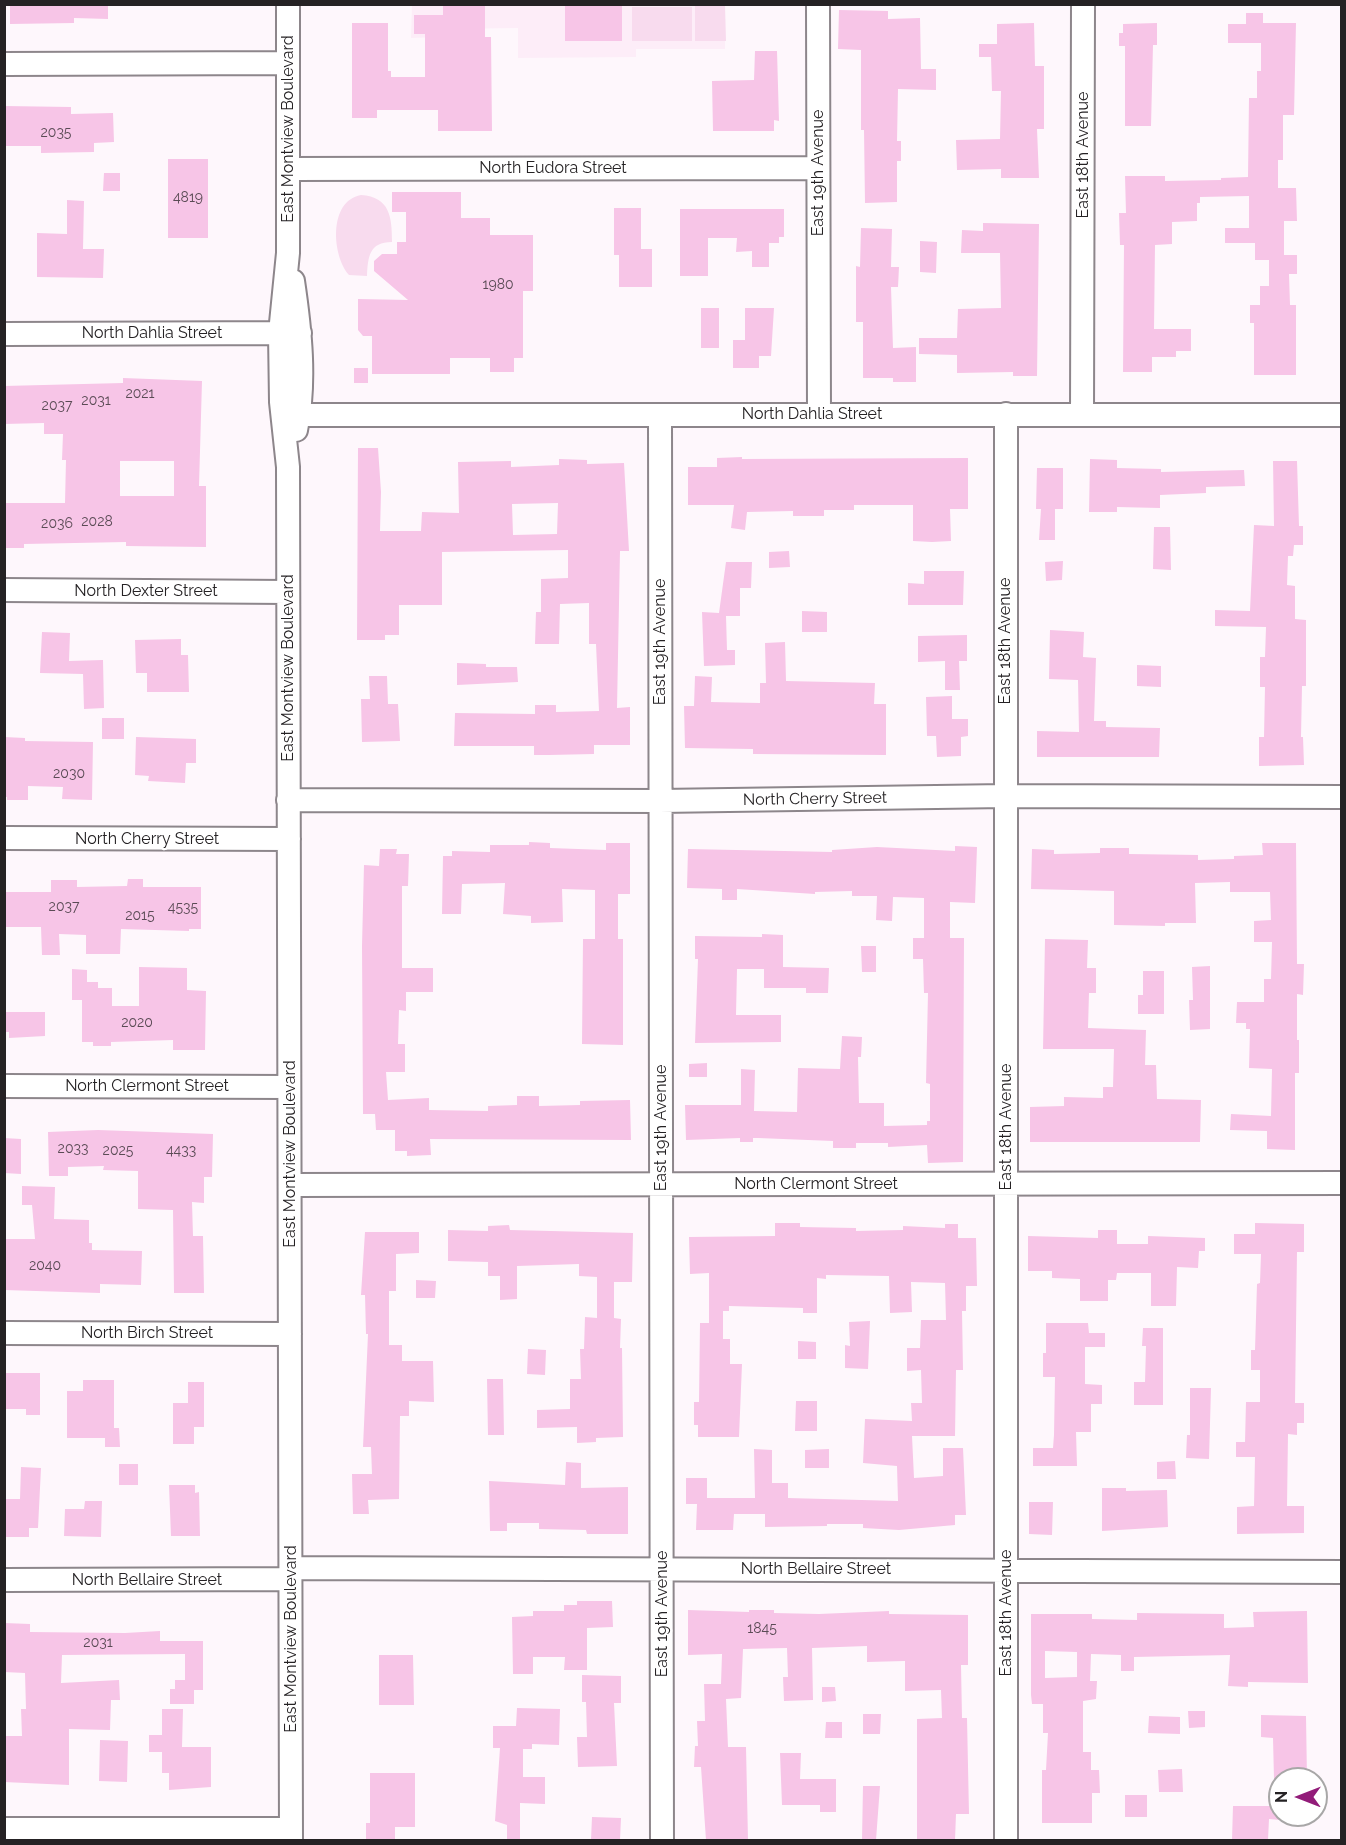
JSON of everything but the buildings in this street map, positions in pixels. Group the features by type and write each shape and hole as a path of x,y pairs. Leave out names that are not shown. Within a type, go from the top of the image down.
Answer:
{"street":[{"name":"East Montview Boulevard","path":"288,4 288,253 291,415 288,466 291,1835"},
{"name":"East 19th Avenue","path":"818,4 819,414"},
{"name":"East 18th Avenue","path":"1082,414 1083,4"},
{"path":"4,63 288,63"},
{"name":"North Eudora Street","path":"288,169 818,168"},
{"name":"North Dahlia Street","path":"4,334 290,333"},
{"name":"East 18th Avenue","path":"1006,414 1006,1840"},
{"name":"North Dahlia Street","path":"291,415 1341,415"},
{"name":"East 19th Avenue","path":"660,415 662,1840"},
{"name":"North Dexter Street","path":"4,590 288,592"},
{"name":"North Cherry Street","path":"288,800 660,801 1005,796 1341,797"},
{"name":"North Cherry Street","path":"4,838 289,839"},
{"name":"North Clermont Street","path":"4,1086 289,1087"},
{"name":"North Clermont Street","path":"290,1185 1341,1183"},
{"name":"North Birch Street","path":"4,1333 290,1334"},
{"name":"North Bellaire Street","path":"4,1580 291,1573 662,1570 1006,1569 1341,1572"},
{"path":"4,1829 291,1835"}],"shaded area":[{"path":"412,5 725,5 725,49 636,49 636,57 518,58 518,28 442,29 441,37 411,38"},
{"path":"695,5 725,5 726,41 695,41"},
{"path":"632,7 692,7 692,41 632,41"},
{"path":"361,195 384,204 391,224 392,242 379,245 371,252 367,276 349,275 339,255 336,230 343,207 350,199"}]}
